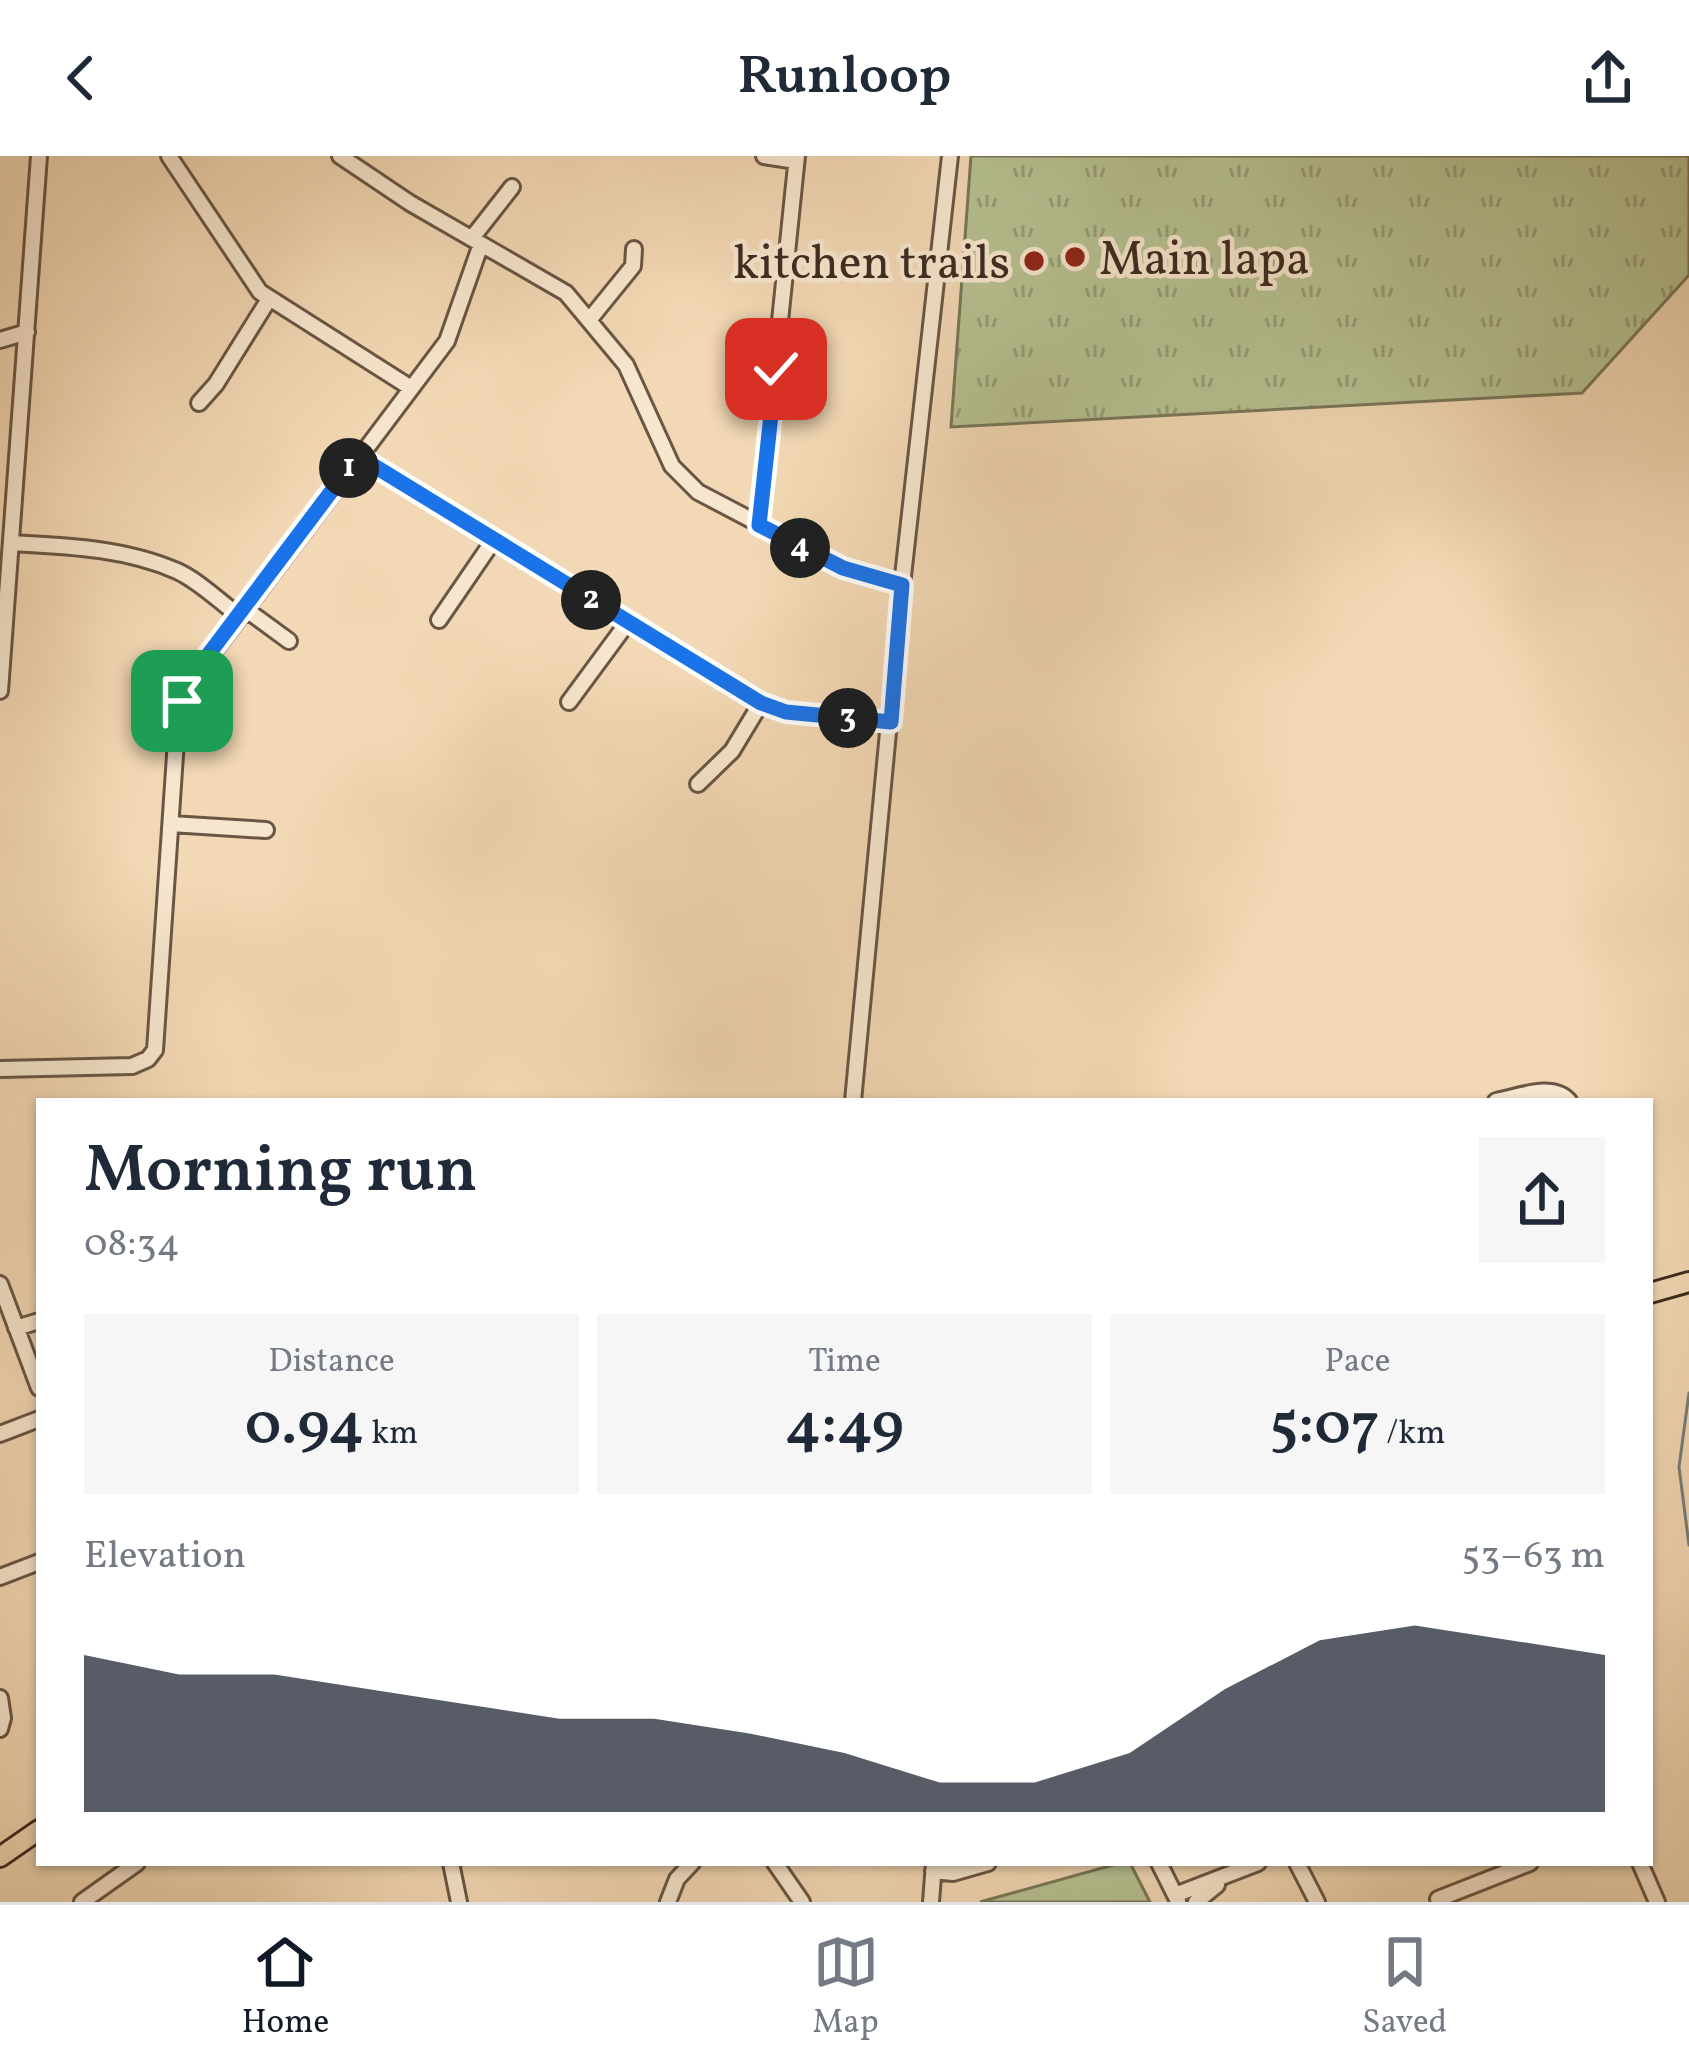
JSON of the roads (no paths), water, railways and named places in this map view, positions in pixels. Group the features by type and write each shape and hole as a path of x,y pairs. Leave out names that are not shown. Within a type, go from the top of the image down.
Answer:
{"main road":[{"path":"1653,1291 1689,1282"},
{"path":"0,1857 36,1833"}],"street":[{"path":"0,691 39,156"},
{"path":"169,156 251,282 269,299 411,388"},
{"path":"759,525 797,159 764,156"},
{"path":"853,1098 902,585 950,156"},
{"path":"348,158 476,241 554,283 626,365 672,466 698,492 843,568 902,585"},
{"path":"0,1070 131,1066 148,1059 157,1038 182,701 193,675 452,334 476,241 512,187"},
{"path":"590,319 633,266 634,249"},
{"path":"199,403 269,299"},
{"path":"0,340 27,332"},
{"path":"358,456 761,703 786,712 891,722"},
{"path":"439,620 494,541"},
{"path":"11,543 103,550 156,564 186,576 289,641"},
{"path":"569,702 628,622"},
{"path":"698,784 732,751 761,703"},
{"path":"170,827 262,833"},
{"path":"1511,1098 1551,1090 1565,1098"},
{"path":"0,1284 36,1380"},
{"path":"16,1328 36,1322"},
{"path":"0,1434 36,1420"},
{"path":"0,1577 36,1563"},
{"path":"0,1698 0,1729"},
{"path":"82,1902 133,1866"},
{"path":"453,1866 459,1902"},
{"path":"668,1902 676,1879 689,1866"},
{"path":"778,1866 802,1902"},
{"path":"931,1902 933,1867 953,1873 978,1866"},
{"path":"1160,1866 1177,1899 1251,1866"},
{"path":"1299,1866 1317,1902"},
{"path":"1438,1899 1522,1866"},
{"path":"1641,1866 1658,1902"},
{"path":"1196,1902 1237,1872"}],"waterway":[{"path":"1689,1393 1679,1467 1689,1545"}],"place":[{"name":"Main lapa","path":"1075,257"},
{"name":"kitchen trails","path":"1034,261"}]}
